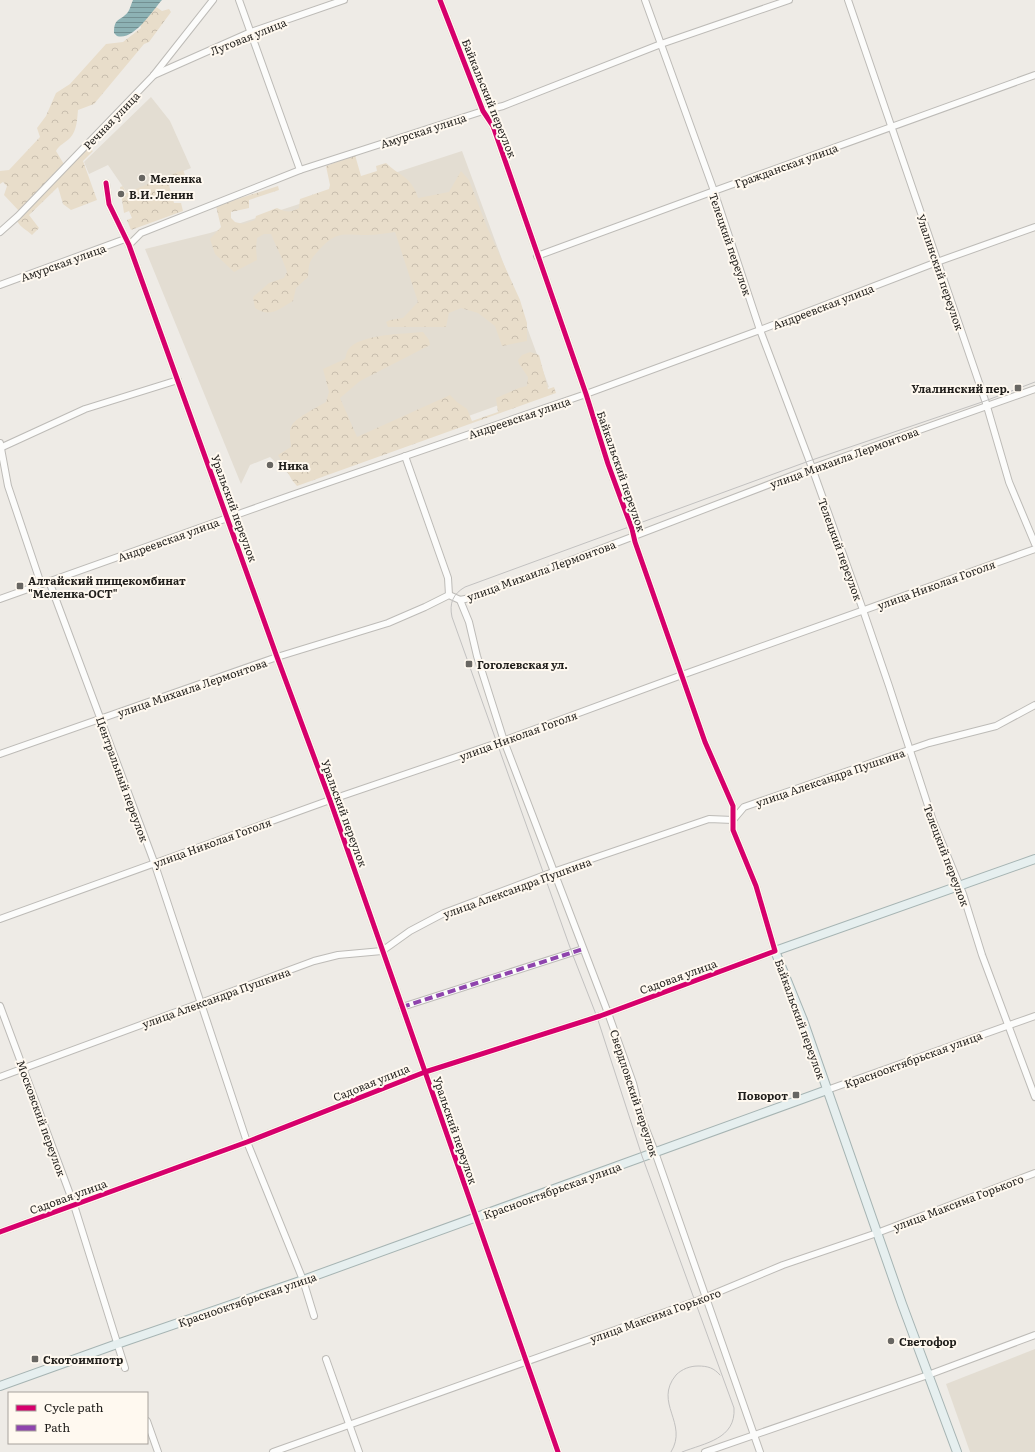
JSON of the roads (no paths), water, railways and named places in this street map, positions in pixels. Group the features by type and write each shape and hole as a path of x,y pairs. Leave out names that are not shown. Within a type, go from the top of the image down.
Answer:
{"main road":[{"name":"Садовая улица","path":"775,951 1035,859"},
{"name":"Байкальский переулок","path":"775,951 803,1020 877,1233 956,1452"},
{"name":"Краснооктябрьская улица","path":"0,1386 303,1280 827,1090"}],"street":[{"name":"Речная улица","path":"0,232 18,216 153,76 213,0"},
{"path":"239,0 300,170"},
{"name":"Луговая улица","path":"153,76 251,32 344,0"},
{"name":"Байкальский переулок","path":"440,0 483,111 493,126 586,394 608,464 705,742 733,806 733,830 756,886 775,951"},
{"name":"Телецкий переулок","path":"646,0 714,191 760,330 863,610 933,822 960,885 982,955 1035,1097"},
{"name":"Амурская улица","path":"129,245 141,233 300,170 483,111 495,109 661,44 789,0"},
{"name":"Улалинский переулок","path":"848,0 987,406 1009,482 1035,544"},
{"name":"Гражданская улица","path":"537,256 1035,75"},
{"name":"Уральский переулок","path":"106,183 109,204 129,245 330,800 558,1452"},
{"name":"Андреевская улица","path":"0,599 405,456 586,394 760,330 937,262 1035,227"},
{"name":"Амурская улица","path":"0,285 125,239"},
{"path":"41,584 8,486 1,446 85,409 178,380"},
{"name":"улица Михаила Лермонтова","path":"0,754 277,657 388,623 450,595 460,600 475,597 812,468 1035,388"},
{"path":"405,456 448,578 450,595"},
{"name":"улица Николая Гоголя","path":"0,918 330,800 504,741 682,675 1035,549"},
{"name":"Центральный переулок","path":"49,581 154,862 247,1142 303,1280 314,1316"},
{"name":"Свердловский переулок","path":"460,600 469,622 477,656 504,741 608,1013 633,1083 642,1119 760,1452"},
{"name":"улица Александра Пушкина","path":"0,1076 325,957 382,951 410,932 444,913 553,872 709,819 733,820 744,807 929,743 996,726 1035,705"},
{"path":"402,1008 583,949"},
{"name":"Садовая улица","path":"0,1232 247,1142 425,1072 608,1013 775,951"},
{"name":"Московский переулок","path":"0,1006 74,1205 125,1368"},
{"name":"Краснооктябрьская улица","path":"827,1090 1035,1016"},
{"name":"улица Максима Горького","path":"273,1452 705,1297 783,1265 877,1233 1035,1173"},
{"path":"705,1452 928,1375 1035,1335"},
{"path":"326,1359 359,1452"},
{"path":"148,1424 158,1452"}],"water":[{"path":"133,0 162,0 148,18 136,30 130,34 117,36 114,33 115,24 128,12"}],"tram line":[{"path":"682,1452 709,1442 724,1433 730,1427 734,1408 642,1156 597,1017 572,953 452,617 451,607 453,599 457,593 465,587 809,461 985,401 1035,382"},
{"path":"671,1452 675,1442 676,1432 668,1395 670,1385 676,1375 686,1368 698,1366 710,1368 720,1375"}],"place":[{"name":"Меленка","path":"142,178"},
{"name":"В.И. Ленин","path":"121,194"},
{"name":"Улалинский пер.","path":"1018,388"},
{"name":"Ника","path":"270,465"},
{"name":"Алтайский пищекомбинат \"Меленка-ОСТ\"","path":"20,586"},
{"name":"Гоголевская ул.","path":"469,664"},
{"name":"Поворот","path":"796,1095"},
{"name":"Светофор","path":"891,1341"},
{"name":"Скотоимпотр","path":"35,1359"}]}
